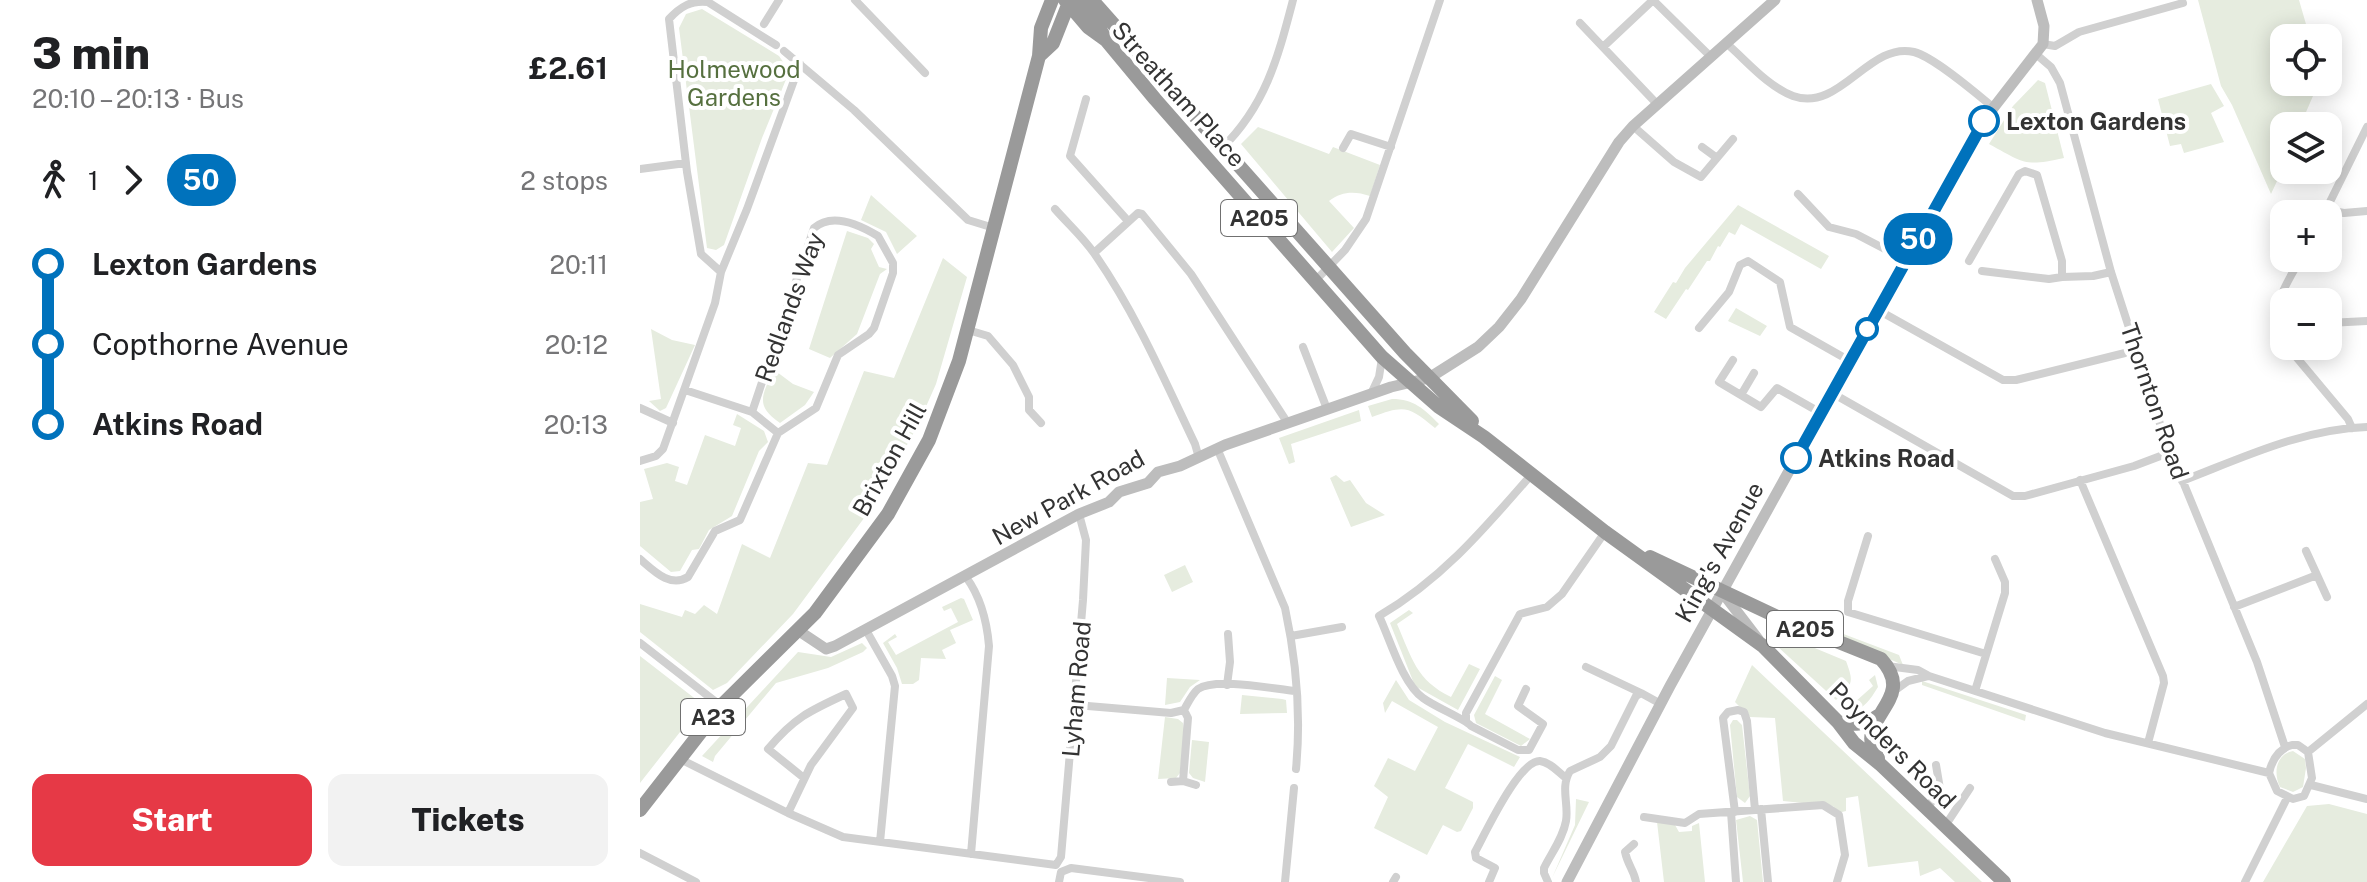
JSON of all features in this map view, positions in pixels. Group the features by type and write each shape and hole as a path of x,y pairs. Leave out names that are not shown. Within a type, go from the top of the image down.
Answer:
{"highway":[{"name":"Brixton Hill","path":"640,810 721,706 815,613 904,487 941,413 968,330 1039,56 1041,28 1052,0"},
{"name":"Streatham Place","path":"1092,0 1329,267 1421,384"},
{"name":"Brixton Hill","path":"1039,56 1053,43 1071,1"},
{"name":"Streatham Place","path":"1071,1 1382,357 1421,384"},
{"name":"A205","path":"1421,384 1439,407 1484,437 1605,532 1714,609"},
{"name":"A205","path":"1621,543 1799,627 1881,659 1887,666"},
{"name":"Poynders Road","path":"1714,609 1763,646 1838,722 1854,743 2004,882"},
{"path":"1880,764 1870,747 1871,731 1892,693 1893,682 1887,666"},
{"path":"1838,722 1854,725 1869,722 1882,714"}],"street":[{"path":"721,272 701,254 686,163 669,19 685,4 700,0 708,2 780,48 854,110 974,223 994,228"},
{"path":"764,24 779,0"},
{"path":"855,0 925,73"},
{"path":"1222,148 1245,121 1270,80 1293,0"},
{"path":"1315,281 1362,226 1440,0"},
{"path":"1603,47 1653,0 1710,56"},
{"name":"New Park Road","path":"799,631 826,649 1079,514 1109,502 1119,492 1148,483 1158,472 1173,469 1217,448 1287,422 1400,385 1421,384 1478,347 1499,327 1521,299 1619,142 1633,126 1775,0"},
{"path":"2037,0 2044,26 2040,50 2055,46 2079,32 2183,3"},
{"path":"1580,23 1657,104"},
{"path":"1726,43 1782,90 1800,98 1821,96 1885,56 1911,51 1927,58 1994,108"},
{"name":"King's Avenue","path":"1567,882 1722,592 1975,135 2040,50"},
{"name":"Thornton Road","path":"2040,50 2060,83 2111,272 2171,452 2268,693 2285,747"},
{"path":"640,461 656,456 673,423 715,303 721,272 800,64"},
{"path":"1086,99 1070,156 1128,221"},
{"path":"1633,126 1674,162 1698,177 1704,175 1733,139"},
{"path":"2332,200 2367,127"},
{"path":"1343,148 1351,134 1391,147"},
{"path":"1702,147 1717,158"},
{"path":"640,169 686,163"},
{"path":"1969,261 2019,174 2030,172 2037,175 2040,182 2062,261 2062,277"},
{"path":"1798,194 1829,227 1856,234 1906,260"},
{"path":"1055,209 1094,253 1157,364 1199,458"},
{"path":"2342,213 2367,211"},
{"path":"1094,253 1128,221 1138,213 1142,214 1191,274 1287,422"},
{"name":"Redlands Way","path":"752,412 814,228 826,219 835,219 878,236 893,263 893,273 874,328 838,355 816,408 778,433"},
{"path":"1699,328 1729,292 1740,265 1748,261 1780,282 1790,327 1850,361"},
{"path":"1982,271 2049,279 2111,272"},
{"path":"1878,310 2003,380 2016,380 2137,350"},
{"path":"2342,322 2367,321"},
{"path":"968,330 988,336 1013,365 1029,397 1029,410 1041,423"},
{"path":"1303,347 1327,409"},
{"path":"1370,395 1379,377 1382,357"},
{"path":"1733,360 1719,382 1761,407 1777,388 1821,413"},
{"path":"2298,360 2348,419 2352,428"},
{"path":"1741,395 1754,373"},
{"path":"640,559 669,580 683,581 688,577 715,531 740,520 778,433 752,412 685,390"},
{"path":"1832,393 2013,496 2025,496 2134,466 2171,452"},
{"path":"640,408 673,423"},
{"path":"2182,481 2295,439 2367,428"},
{"path":"1217,448 1285,608 1291,636 1295,691 1296,769"},
{"path":"1526,689 1518,706 1543,724 1529,750 1518,750 1471,726 1466,720 1442,711 1412,689 1379,616 1419,591 1474,541 1531,475"},
{"path":"2080,480 2163,676 2164,683 2148,743"},
{"name":"Lyham Road","path":"1059,882 1076,705 1086,540 1079,514"},
{"path":"1466,720 1466,713 1520,614 1547,607 1562,594 1605,532"},
{"path":"1868,536 1848,601 1848,612 1986,654"},
{"path":"2306,551 2327,597"},
{"path":"1975,691 2006,588 1995,559"},
{"path":"2234,607 2317,575"},
{"path":"966,577 986,620 989,646 971,854"},
{"name":"A205","path":"1722,592 1763,646"},
{"path":"1291,636 1342,627"},
{"path":"866,630 895,686 880,842"},
{"path":"1227,685 1230,662 1228,634"},
{"path":"640,643 721,706"},
{"path":"1887,666 1918,670 2043,715 2269,773"},
{"path":"1586,667 1661,704"},
{"path":"1892,693 1908,681 1929,676"},
{"path":"1184,710 1201,687 1227,685 1295,691"},
{"path":"1548,882 1544,868 1563,834 1566,822 1566,778 1570,771 1600,757 1611,746 1636,696 1641,693"},
{"path":"788,813 804,778 853,708 846,694 805,713 787,727 768,749 804,778"},
{"path":"2308,752 2367,704"},
{"path":"1076,705 1162,713 1184,710"},
{"path":"1183,781 1188,718 1184,710"},
{"path":"1736,882 1733,812 1723,718 1734,710 1744,712 1747,721 1768,882"},
{"path":"2298,745 2308,752 2311,765 2311,785 2304,796 2293,799 2277,791 2269,773 2274,760 2285,747 2298,745"},
{"path":"680,759 843,837 1180,882"},
{"path":"1489,882 1495,868 1476,858 1475,852 1524,768 1535,761 1549,764 1566,778"},
{"path":"1927,809 1940,789 1936,765"},
{"path":"1171,782 1183,781 1196,785"},
{"path":"2311,785 2367,799"},
{"path":"1285,882 1294,788"},
{"path":"1945,826 1970,788"},
{"path":"2245,882 2287,798"},
{"path":"1644,817 1685,823 1699,814 1823,805 1839,815 1845,855 1837,882"},
{"path":"1634,844 1625,852 1636,882"},
{"path":"640,853 696,882"}],"green space":[{"path":"2198,0 2299,0 2306,24 2270,24 2270,96 2313,96 2306,112 2270,112 2270,184 2276,184 2271,194 2232,105 2221,86"},
{"name":"Holmewood Gardens","path":"702,9 779,56 786,66 787,77 724,245 716,250 707,248 679,28 686,14"},
{"path":"2038,80 2045,83 2064,158 2032,163 1989,144 2013,106"},
{"path":"2211,84 2224,106 2211,113 2224,142 2184,153 2181,144 2170,146 2158,99"},
{"path":"1258,127 1329,154 1333,147 1380,165 1370,196 1349,193 1329,201 1354,228 1332,252 1241,144"},
{"path":"871,195 917,236 897,254 886,232 861,220"},
{"path":"1738,205 1829,256 1821,269 1741,224 1735,235 1729,232 1666,319 1654,312 1673,282 1676,283"},
{"path":"847,231 868,238 874,244 871,249 879,267 887,269 880,274 857,334 830,358 809,349"},
{"path":"943,258 967,277 936,384 917,427 873,506 793,614 727,683 713,690 640,632 640,604 682,617 685,610 695,614 704,605 717,614 742,544 770,558 808,463 827,465 864,371 894,378"},
{"path":"1736,308 1767,326 1760,336 1728,321"},
{"path":"651,329 672,340 695,345 666,408 660,411 649,401 661,399"},
{"path":"773,369 793,384 814,392 805,405 780,423 766,410 763,399"},
{"path":"1392,399 1418,406 1439,424 1435,428 1418,415 1399,409 1372,417 1368,406"},
{"path":"1359,410 1361,421 1291,444 1295,462 1289,464 1279,438"},
{"path":"737,414 764,431 768,442 759,451 732,516 709,530 699,549 692,550 680,571 671,572 640,546 640,502 653,499 644,469 667,463 679,467 675,481 687,485 705,435 735,446 741,428 733,425"},
{"path":"1336,475 1344,482 1350,480 1366,503 1385,515 1351,527 1330,478"},
{"path":"1185,565 1193,582 1172,592 1164,575"},
{"path":"961,598 973,620 950,630 956,643 942,650 946,659 921,658 919,680 913,684 902,684 883,643 895,634 897,637 888,642 896,655 958,622 951,608 944,611 942,607"},
{"path":"1409,610 1413,613 1397,624 1416,667 1430,683 1451,697 1469,664 1480,669 1458,710 1415,686 1390,623"},
{"path":"1825,627 1899,655 1903,665 1823,630"},
{"path":"1776,632 1846,661 1851,679 1846,690 1836,700 1778,647 1771,638"},
{"path":"862,643 867,648 863,652 828,668 776,683 713,762 702,756 798,652 831,657"},
{"path":"640,656 702,704 640,783"},
{"path":"1752,665 1982,882 1955,882 1940,868 1920,876 1918,861 1868,867 1858,796 1846,798 1846,811 1838,813 1833,806 1783,801 1775,718 1750,717 1735,702"},
{"path":"1875,675 1878,687 1866,704 1852,709 1839,704 1848,695 1855,702 1873,686 1869,680"},
{"path":"1495,676 1502,680 1485,714 1530,739 1521,746 1476,723 1474,715"},
{"path":"1167,678 1200,680 1190,687 1180,702 1165,705"},
{"path":"1396,680 1409,700 1445,722 1520,757 1514,767 1468,744 1445,788 1473,802 1473,808 1461,831 1443,825 1427,855 1374,828 1388,797 1374,786 1388,758 1415,771 1438,727 1392,701 1385,713 1383,703"},
{"path":"1922,681 2026,715 2025,721 1922,685"},
{"path":"1242,695 1286,700 1287,713 1240,714"},
{"path":"1165,717 1183,723 1180,773 1176,778 1158,779"},
{"path":"1733,720 1742,725 1750,796 1745,803 1737,797 1730,725"},
{"path":"1192,740 1209,742 1205,782 1189,773"},
{"path":"2293,751 2305,759 2306,768 2303,787 2293,792 2280,787 2277,770 2283,756"},
{"path":"1576,799 1589,802 1552,878 1575,825"},
{"path":"2329,804 2367,814 2367,882 2263,882 2307,806"},
{"path":"1750,816 1757,820 1763,882 1743,882 1736,820"},
{"path":"1657,822 1675,825 1679,832 1692,831 1692,826 1699,823 1705,882 1664,882"}],"bus line":[{"name":"50","path":"1796,458 1984,121"}],"place":[{"name":"Lexton Gardens","path":"1984,121"},
{"name":"Atkins Road","path":"1796,458"}]}
